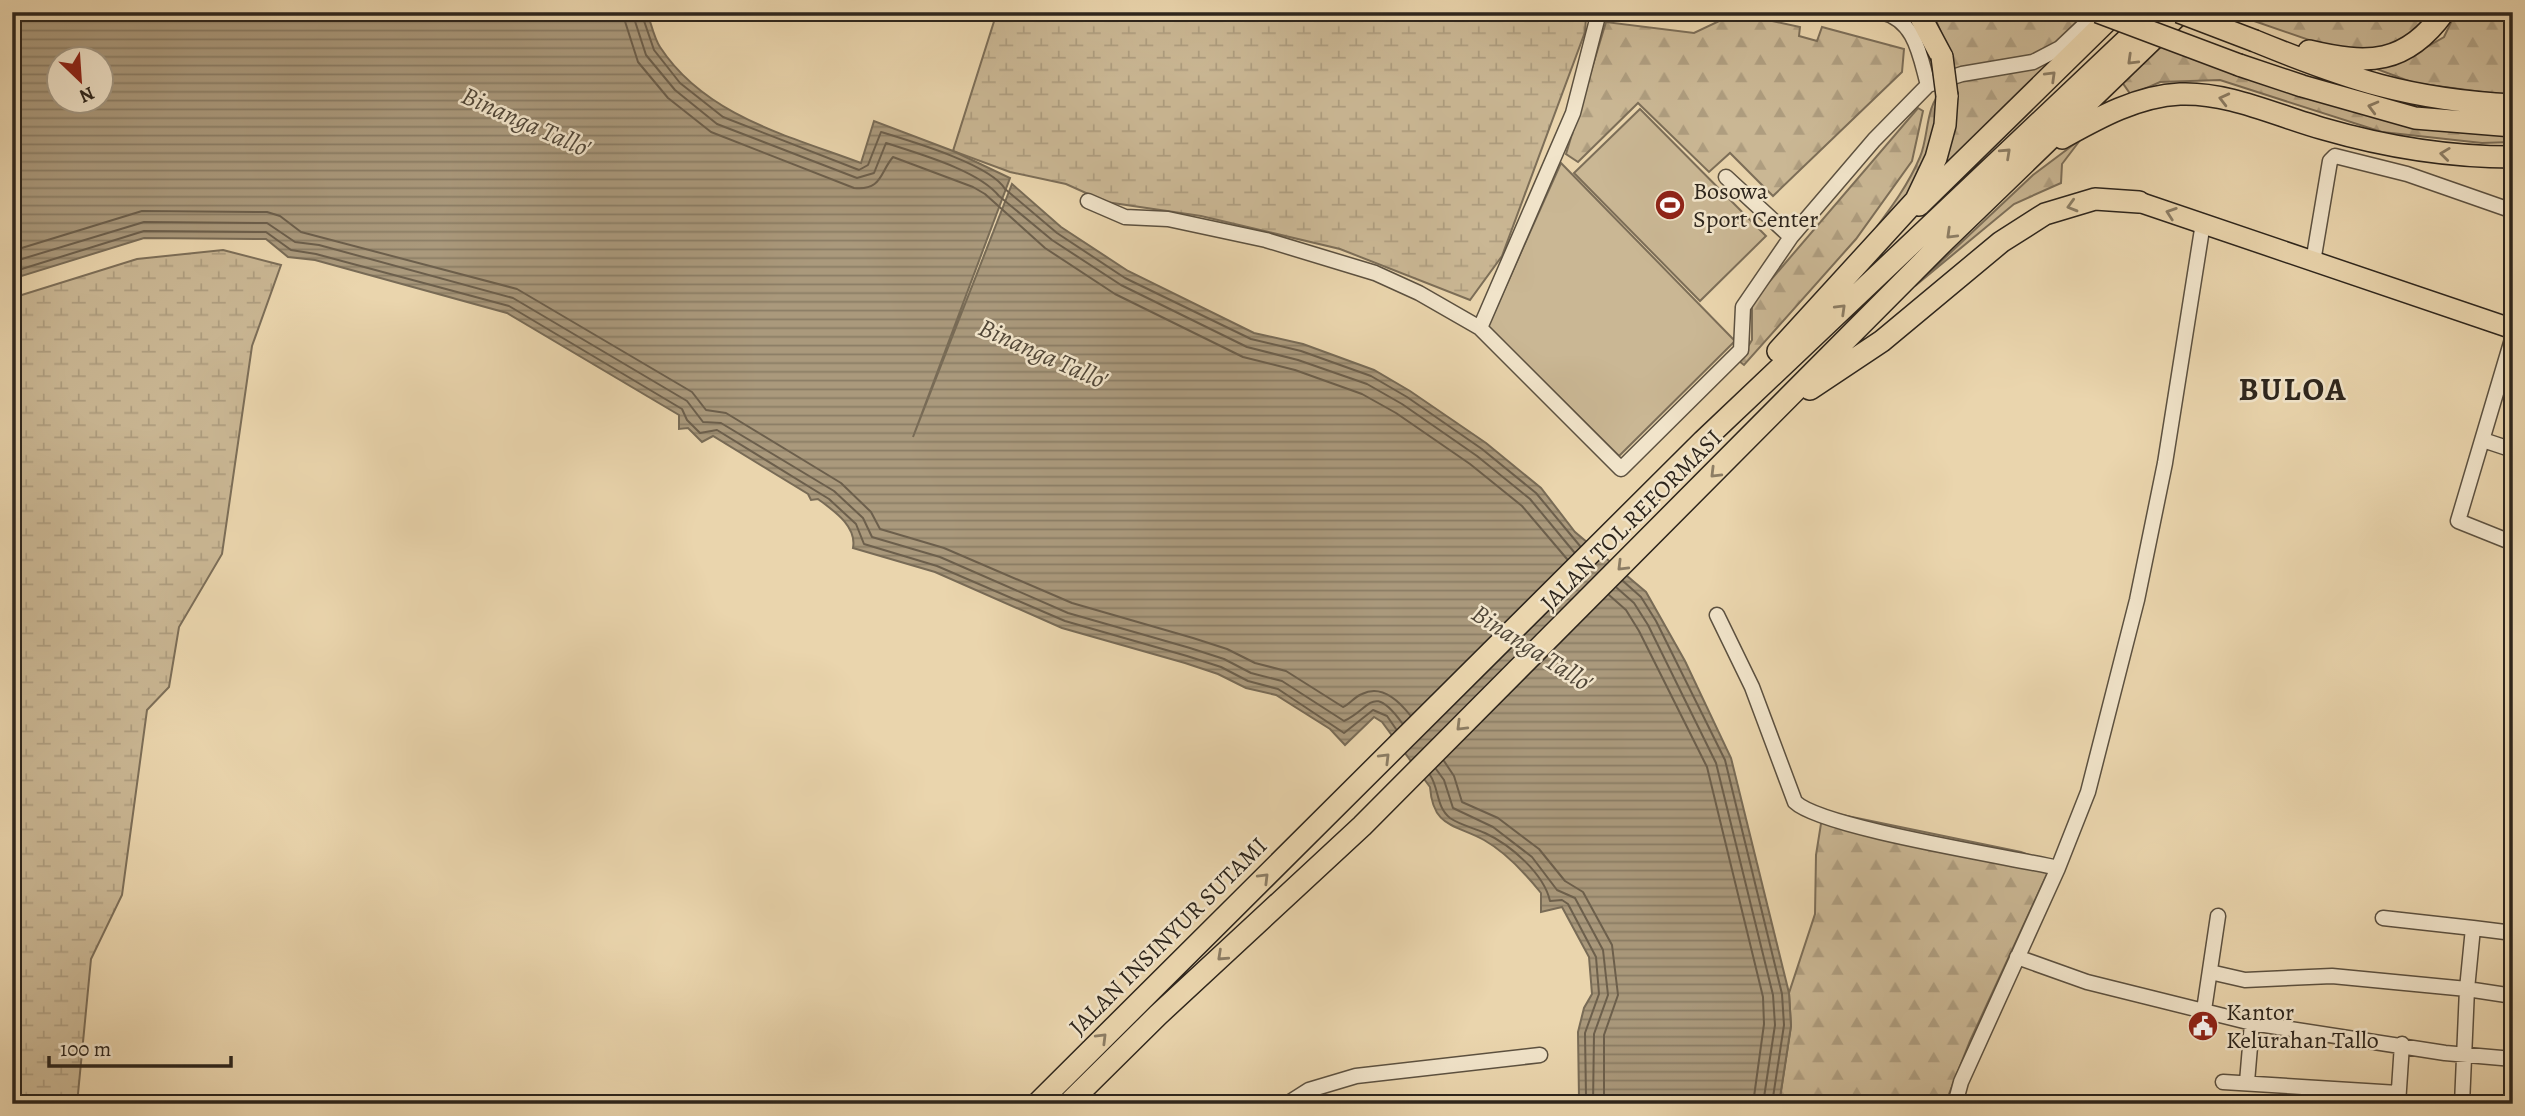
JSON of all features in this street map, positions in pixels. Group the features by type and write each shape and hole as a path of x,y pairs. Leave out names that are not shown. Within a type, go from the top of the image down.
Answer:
{"highway":[{"path":"2098,12 2239,65 2415,118 2513,125"},
{"path":"1703,442 1739,395 1880,243 2116,12"},
{"path":"1703,442 2156,12"},
{"path":"1760,428 1812,372 2180,12 2367,84 2420,97 2513,105"},
{"path":"2258,42 2337,58 2372,60 2401,53 2409,48 2430,32 2444,12"},
{"path":"1880,243 1916,200 1936,159 1945,125 1938,91 1941,57 1903,14"},
{"path":"2035,153 2100,117 2137,102 2177,94 2205,94 2327,130 2409,149 2463,156 2513,157"},
{"path":"1760,428 1819,381 1882,341 2001,242 2045,214 2095,199 2139,202"},
{"name":"JALAN TOL REFORMASI","path":"1362,826 1760,428"},
{"name":"JALAN TOL REFORMASI","path":"1336,806 1703,442"},
{"name":"JALAN INSINYUR SUTAMI","path":"1037,1104 1336,806"},
{"name":"JALAN INSINYUR SUTAMI","path":"1068,1104 1158,1015 1362,826"},
{"path":"1024,1104 1070,1070"}],"main road":[{"path":"2139,202 2513,329"}],"street":[{"path":"1480,328 1573,113 1599,12"},
{"path":"1881,12 1903,14 1938,91"},
{"path":"1088,201 1125,216 1167,219 1266,240 1364,269 1419,293 1480,328 1621,469 1741,350 1743,307 1791,237 1874,140 1962,74 2033,62 2060,48 2098,12"},
{"path":"2313,262 2330,161 2334,156 2407,174 2513,211"},
{"path":"1726,177 1791,237"},
{"path":"1955,1104 1961,1082 2058,868 2088,792 2137,600 2174,416 2203,223"},
{"path":"2513,336 2458,521 2513,543"},
{"path":"2483,440 2513,450"},
{"path":"1717,615 1752,687 1795,802 1801,807 1822,816 1896,834 2058,868"},
{"path":"2204,1010 2218,916"},
{"path":"2383,918 2513,933"},
{"path":"2462,1104 2467,989 2473,928"},
{"path":"2017,957 2087,982 2252,1023 2465,1055 2513,1059"},
{"path":"2210,972 2245,980 2332,976 2513,996"},
{"path":"2247,1082 2252,1023"},
{"path":"2223,1082 2247,1082 2398,1098 2402,1044"},
{"path":"1287,1104 1309,1090 1356,1076 1540,1055"}],"green space":[{"path":"997,12 1566,12 1586,17 1585,32 1502,256 1470,300 1340,249 1201,216 1106,202 1066,184 1010,172 953,151"},
{"path":"1932,12 2060,12 2098,27 1936,175 1952,129 1957,93 1950,57"},
{"path":"2228,12 2439,12 2381,54 2335,49"},
{"path":"2456,12 2513,12 2513,96 2414,83 2374,68 2402,61 2444,37"},
{"path":"1736,13 1800,27 1799,36 1817,41 1822,27 1904,49 1902,72 1773,196 1730,153 1709,172 1638,103 1578,162 1566,154 1606,22 1694,33"},
{"path":"2159,43 2513,133 2513,142 2482,143 2382,132 2220,80 2160,82 2131,95 2122,82"},
{"path":"1942,91 1943,104 1922,177 1867,240 1915,168 1923,149 1930,113"},
{"path":"1918,108 1923,111 1912,161 1856,239 1744,365 1739,361 1752,340 1752,302"},
{"name":"Bosowa Sport Center","path":"1640,109 1766,236 1700,301 1574,173"},
{"path":"2081,139 2062,164 2061,183 2014,204 1915,286 2033,175"},
{"path":"1561,163 1735,341 1619,456 1488,326"},
{"path":"223,250 281,265 252,346 222,554 179,627 169,687 147,710 122,895 91,959 77,1104 12,1104 12,298 137,259"},
{"path":"1823,811 2021,852 2048,862 2048,872 1970,1041 1945,1104 1779,1104 1791,1026 1789,993 1815,914 1816,855"}],"water":[{"name":"Binanga Tallo'","path":"12,12 647,12 658,43 679,71 724,107 750,121 861,163 874,121 953,151 1010,178 913,437 1012,184 1061,227 1128,271 1254,333 1303,344 1374,370 1486,443 1541,488 1575,532 1646,592 1685,661 1731,758 1789,993 1791,1026 1779,1104 1534,1104 1545,1097 1579,1098 1578,1032 1584,1008 1592,994 1589,957 1562,907 1541,912 1541,893 1515,864 1492,845 1441,818 1432,800 1430,787 1382,722 1374,717 1345,745 1330,729 1276,695 1246,688 1218,674 1185,663 1062,628 935,572 853,548 848,526 818,499 811,500 808,494 713,436 702,442 688,428 679,429 679,415 507,313 315,260 288,257 266,239 144,238 12,279"}],"place":[{"name":"Bosowa Sport Center","path":"1670,205"},
{"name":"Kantor Kelurahan Tallo","path":"2203,1026"}],"district":[{"name":"BULOA","path":"2293,389"}]}
